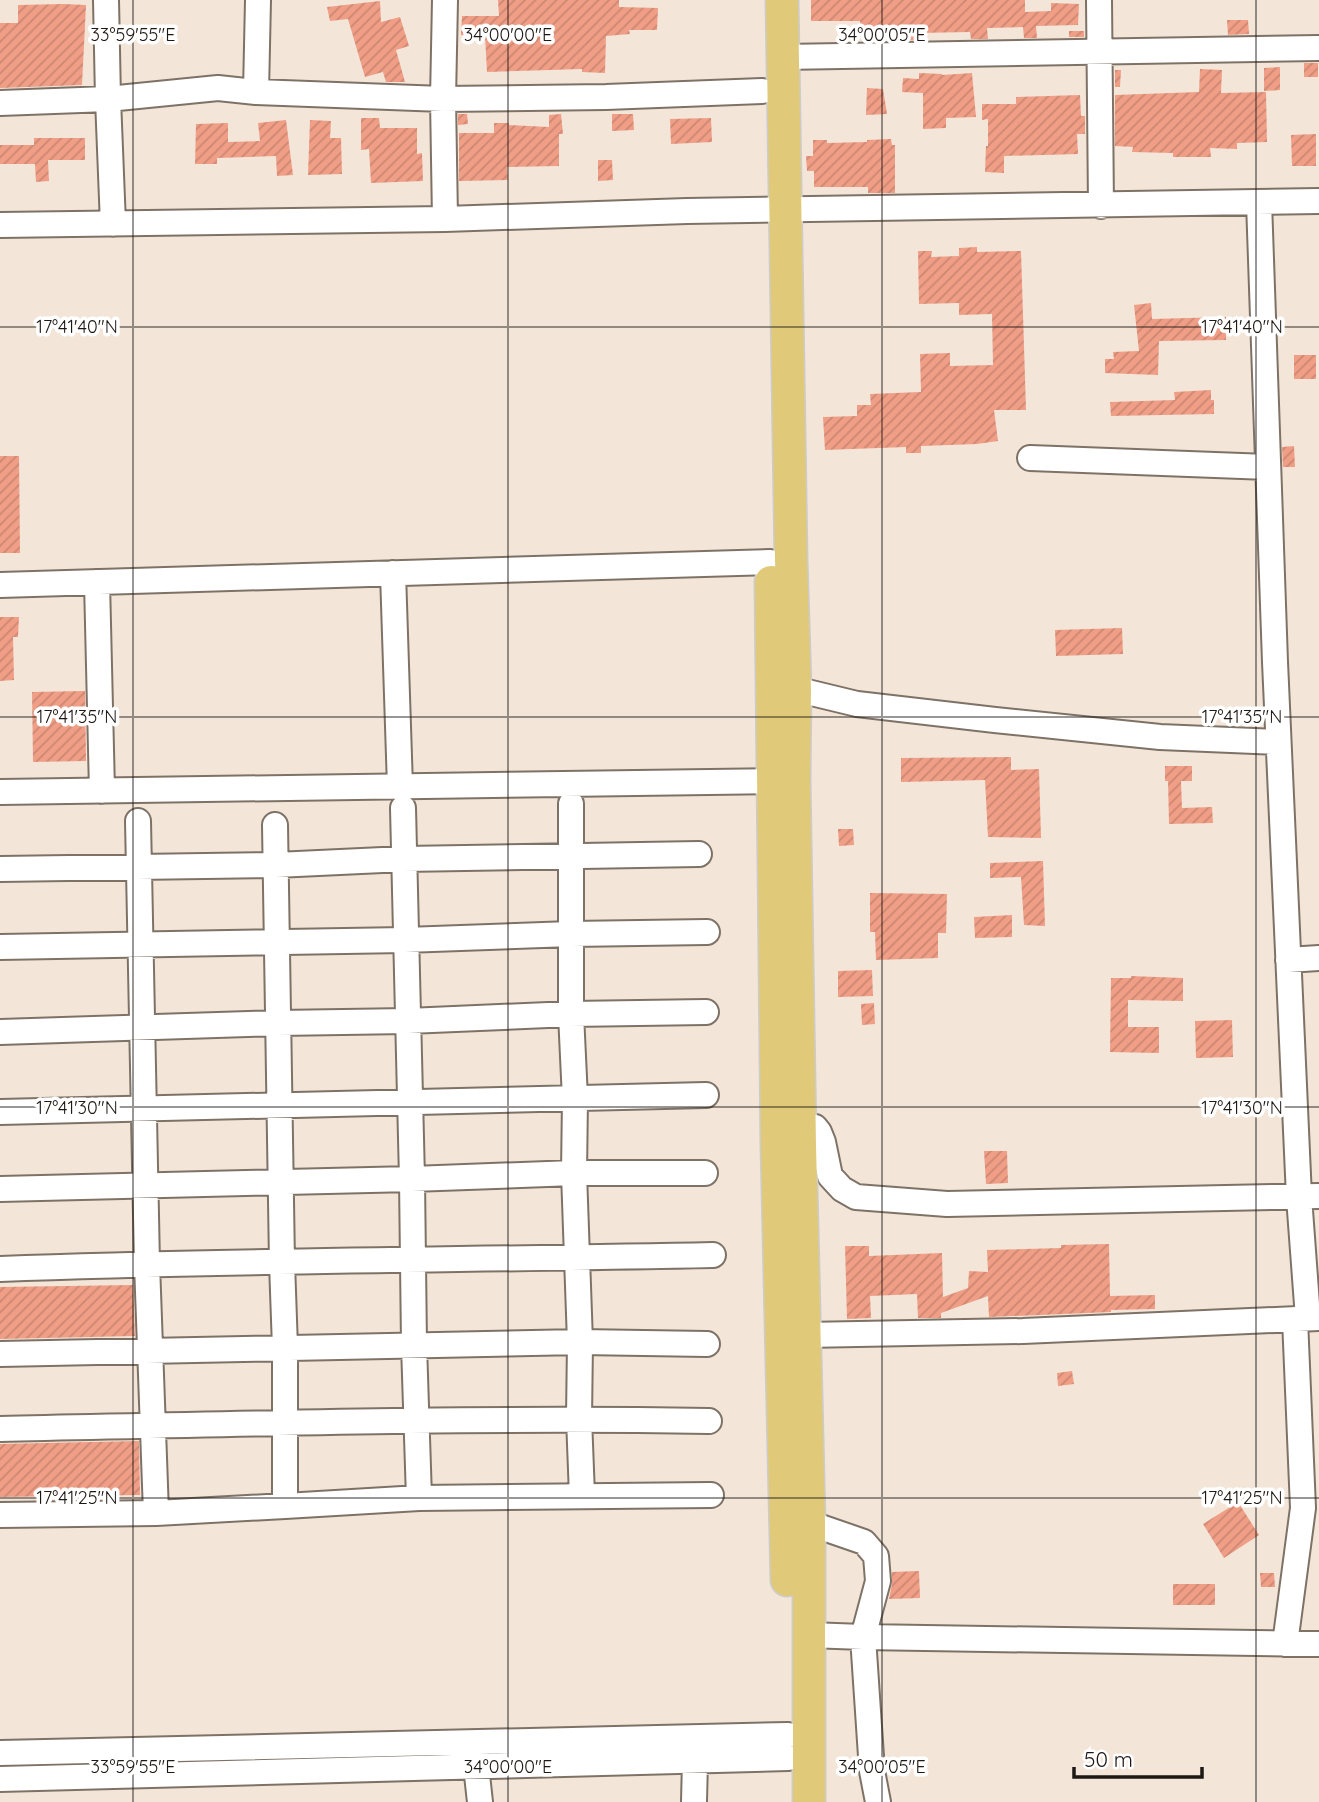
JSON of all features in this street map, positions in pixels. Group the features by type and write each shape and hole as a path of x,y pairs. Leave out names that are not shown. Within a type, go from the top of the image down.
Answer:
{"main road":[{"path":"761,0 762,91 774,210 795,689 788,1127 789,1802"},
{"path":"782,0 783,57 774,210 771,562 773,781 788,1127 805,1335 809,1523 809,1802"}],"street":[{"path":"106,0 113,224"},
{"path":"256,92 258,0"},
{"path":"444,0 445,219"},
{"path":"1099,0 1101,206"},
{"path":"783,57 1319,48"},
{"path":"0,103 108,99 218,88 256,92 443,99 762,91"},
{"path":"0,225 1319,201"},
{"path":"1259,202 1288,960 1309,1196 1307,1318 1311,1507 1285,1644"},
{"path":"1030,458 1269,467"},
{"path":"0,585 771,562"},
{"path":"393,573 411,1102 419,1498"},
{"path":"97,582 102,791"},
{"path":"795,689 857,704 995,720 1160,737 1278,742"},
{"path":"0,792 102,791 401,798 773,781"},
{"path":"571,804 571,1014 575,1099 573,1172 580,1342 582,1496"},
{"path":"138,821 147,1264 156,1513"},
{"path":"275,825 285,1348 285,1506"},
{"path":"0,869 699,855"},
{"path":"0,947 707,932"},
{"path":"1288,960 1319,958"},
{"path":"0,1032 706,1012"},
{"path":"0,1112 706,1095"},
{"path":"788,1127 815,1127 819,1132 830,1176 842,1189 856,1197 947,1204 1309,1196"},
{"path":"0,1189 412,1179 573,1172 705,1173"},
{"path":"0,1269 147,1264 713,1255"},
{"path":"805,1335 1010,1331 1307,1318"},
{"path":"0,1354 580,1342 707,1344"},
{"path":"0,1429 579,1418 709,1421"},
{"path":"0,1515 156,1513 419,1498 711,1495"},
{"path":"809,1523 864,1542 876,1556 878,1581 863,1637 872,1771 878,1802"},
{"path":"809,1635 1319,1644"},
{"path":"0,1779 127,1775 476,1754 788,1746"},
{"path":"0,1753 126,1750 476,1754 695,1760 788,1746"},
{"path":"126,1750 127,1775"},
{"path":"476,1754 480,1802"},
{"path":"694,1802 695,1760"}],"building":[{"path":"498,0 619,0 619,7 658,8 657,30 629,30 630,34 606,36 605,73 582,72 582,69 487,72 485,35 461,35 462,16 499,16"},
{"path":"811,0 1025,0 1025,12 1051,11 1051,3 1079,4 1078,25 1036,26 1037,38 1024,38 1023,27 987,28 988,39 971,39 970,32 918,33 918,40 904,40 904,37 863,37 860,21 811,21"},
{"path":"380,1 381,22 400,17 409,46 396,50 405,82 386,82 383,72 365,77 348,19 330,21 327,7"},
{"path":"18,5 86,5 82,85 0,88 0,23 18,23"},
{"path":"1227,20 1248,20 1249,34 1228,35"},
{"path":"1069,31 1084,31 1084,37 1069,37"},
{"path":"1304,63 1318,63 1318,77 1304,77"},
{"path":"1280,67 1280,90 1264,91 1264,68"},
{"path":"1200,69 1222,70 1221,93 1266,92 1267,142 1237,143 1237,149 1210,148 1211,157 1173,157 1173,153 1132,152 1133,147 1115,146 1115,95 1199,92"},
{"path":"1115,70 1121,70 1120,87 1115,87"},
{"path":"919,73 972,73 976,117 946,118 946,128 923,129 923,93 902,92 903,78 919,79"},
{"path":"867,88 883,89 887,114 866,115"},
{"path":"1080,95 1081,116 1085,116 1085,134 1077,134 1078,154 1004,156 1004,173 985,172 988,119 982,120 982,104 1016,104 1016,97"},
{"path":"458,114 467,114 468,124 458,125"},
{"path":"561,114 563,134 559,134 559,166 507,167 508,180 459,181 459,133 494,133 494,123 549,127 549,115"},
{"path":"612,114 633,114 634,130 612,131"},
{"path":"361,118 379,118 380,128 417,128 417,154 422,153 423,181 371,183 369,149 361,150"},
{"path":"711,118 712,142 671,144 670,119"},
{"path":"286,120 293,175 277,176 276,156 217,158 217,164 195,164 196,124 228,123 228,142 260,141 258,123"},
{"path":"310,120 331,121 330,138 341,138 342,174 308,175"},
{"path":"1316,134 1316,166 1292,166 1291,135"},
{"path":"34,138 85,138 85,160 48,160 49,181 36,182 35,164 0,164 0,145 34,145"},
{"path":"891,139 892,145 895,145 895,193 868,193 868,187 814,187 814,171 807,171 806,156 813,156 813,140 827,140 827,143"},
{"path":"598,160 612,160 613,180 598,181"},
{"path":"977,247 977,252 1021,251 1026,410 994,410 998,441 921,446 921,453 906,453 906,447 825,450 823,417 857,416 857,405 871,405 870,394 921,392 920,354 950,353 950,366 993,365 992,314 959,315 959,303 919,304 918,251 932,251 931,257 959,256 959,248"},
{"path":"1151,303 1152,319 1226,317 1226,340 1159,341 1158,375 1105,373 1105,359 1114,359 1113,352 1139,351 1134,305"},
{"path":"1294,355 1316,355 1316,379 1294,379"},
{"path":"1211,390 1214,414 1111,416 1110,402 1175,400 1174,392"},
{"path":"1294,446 1295,467 1283,467 1282,447"},
{"path":"0,456 19,456 20,553 0,553"},
{"path":"0,617 19,617 18,637 13,637 14,680 0,681"},
{"path":"1122,628 1123,654 1056,656 1055,630"},
{"path":"85,691 86,761 33,762 32,692"},
{"path":"1011,757 1011,770 1039,769 1041,838 988,837 985,780 901,782 901,758"},
{"path":"1165,766 1192,766 1192,781 1181,781 1182,808 1212,807 1213,823 1169,824"},
{"path":"838,829 853,829 854,845 839,846"},
{"path":"1043,861 1045,926 1024,925 1021,877 990,878 990,863"},
{"path":"870,893 947,894 946,933 938,933 938,958 876,960 875,932 870,932"},
{"path":"1012,915 1012,937 975,938 974,917"},
{"path":"872,970 873,996 838,997 838,971"},
{"path":"1111,978 1183,978 1183,1001 1128,1000 1128,1027 1159,1027 1159,1053 1110,1052"},
{"path":"874,1003 875,1024 862,1025 861,1004"},
{"path":"1232,1020 1233,1057 1196,1058 1195,1021"},
{"path":"984,1151 1007,1151 1008,1183 986,1184"},
{"path":"1109,1244 1110,1296 1155,1295 1155,1309 989,1317 988,1296 941,1313 941,1318 918,1318 917,1294 870,1296 871,1318 847,1319 845,1246 869,1246 869,1256 942,1253 943,1297 968,1288 969,1271 988,1272 987,1250"},
{"path":"133,1285 135,1336 0,1339 0,1287"},
{"path":"1072,1371 1074,1384 1058,1386 1057,1373"},
{"path":"139,1441 140,1495 0,1497 0,1444"},
{"path":"1238,1502 1259,1535 1224,1558 1203,1524"},
{"path":"919,1571 920,1598 889,1599 892,1572"},
{"path":"1260,1573 1274,1573 1275,1587 1261,1587"},
{"path":"1173,1584 1215,1584 1215,1605 1173,1605"}]}
